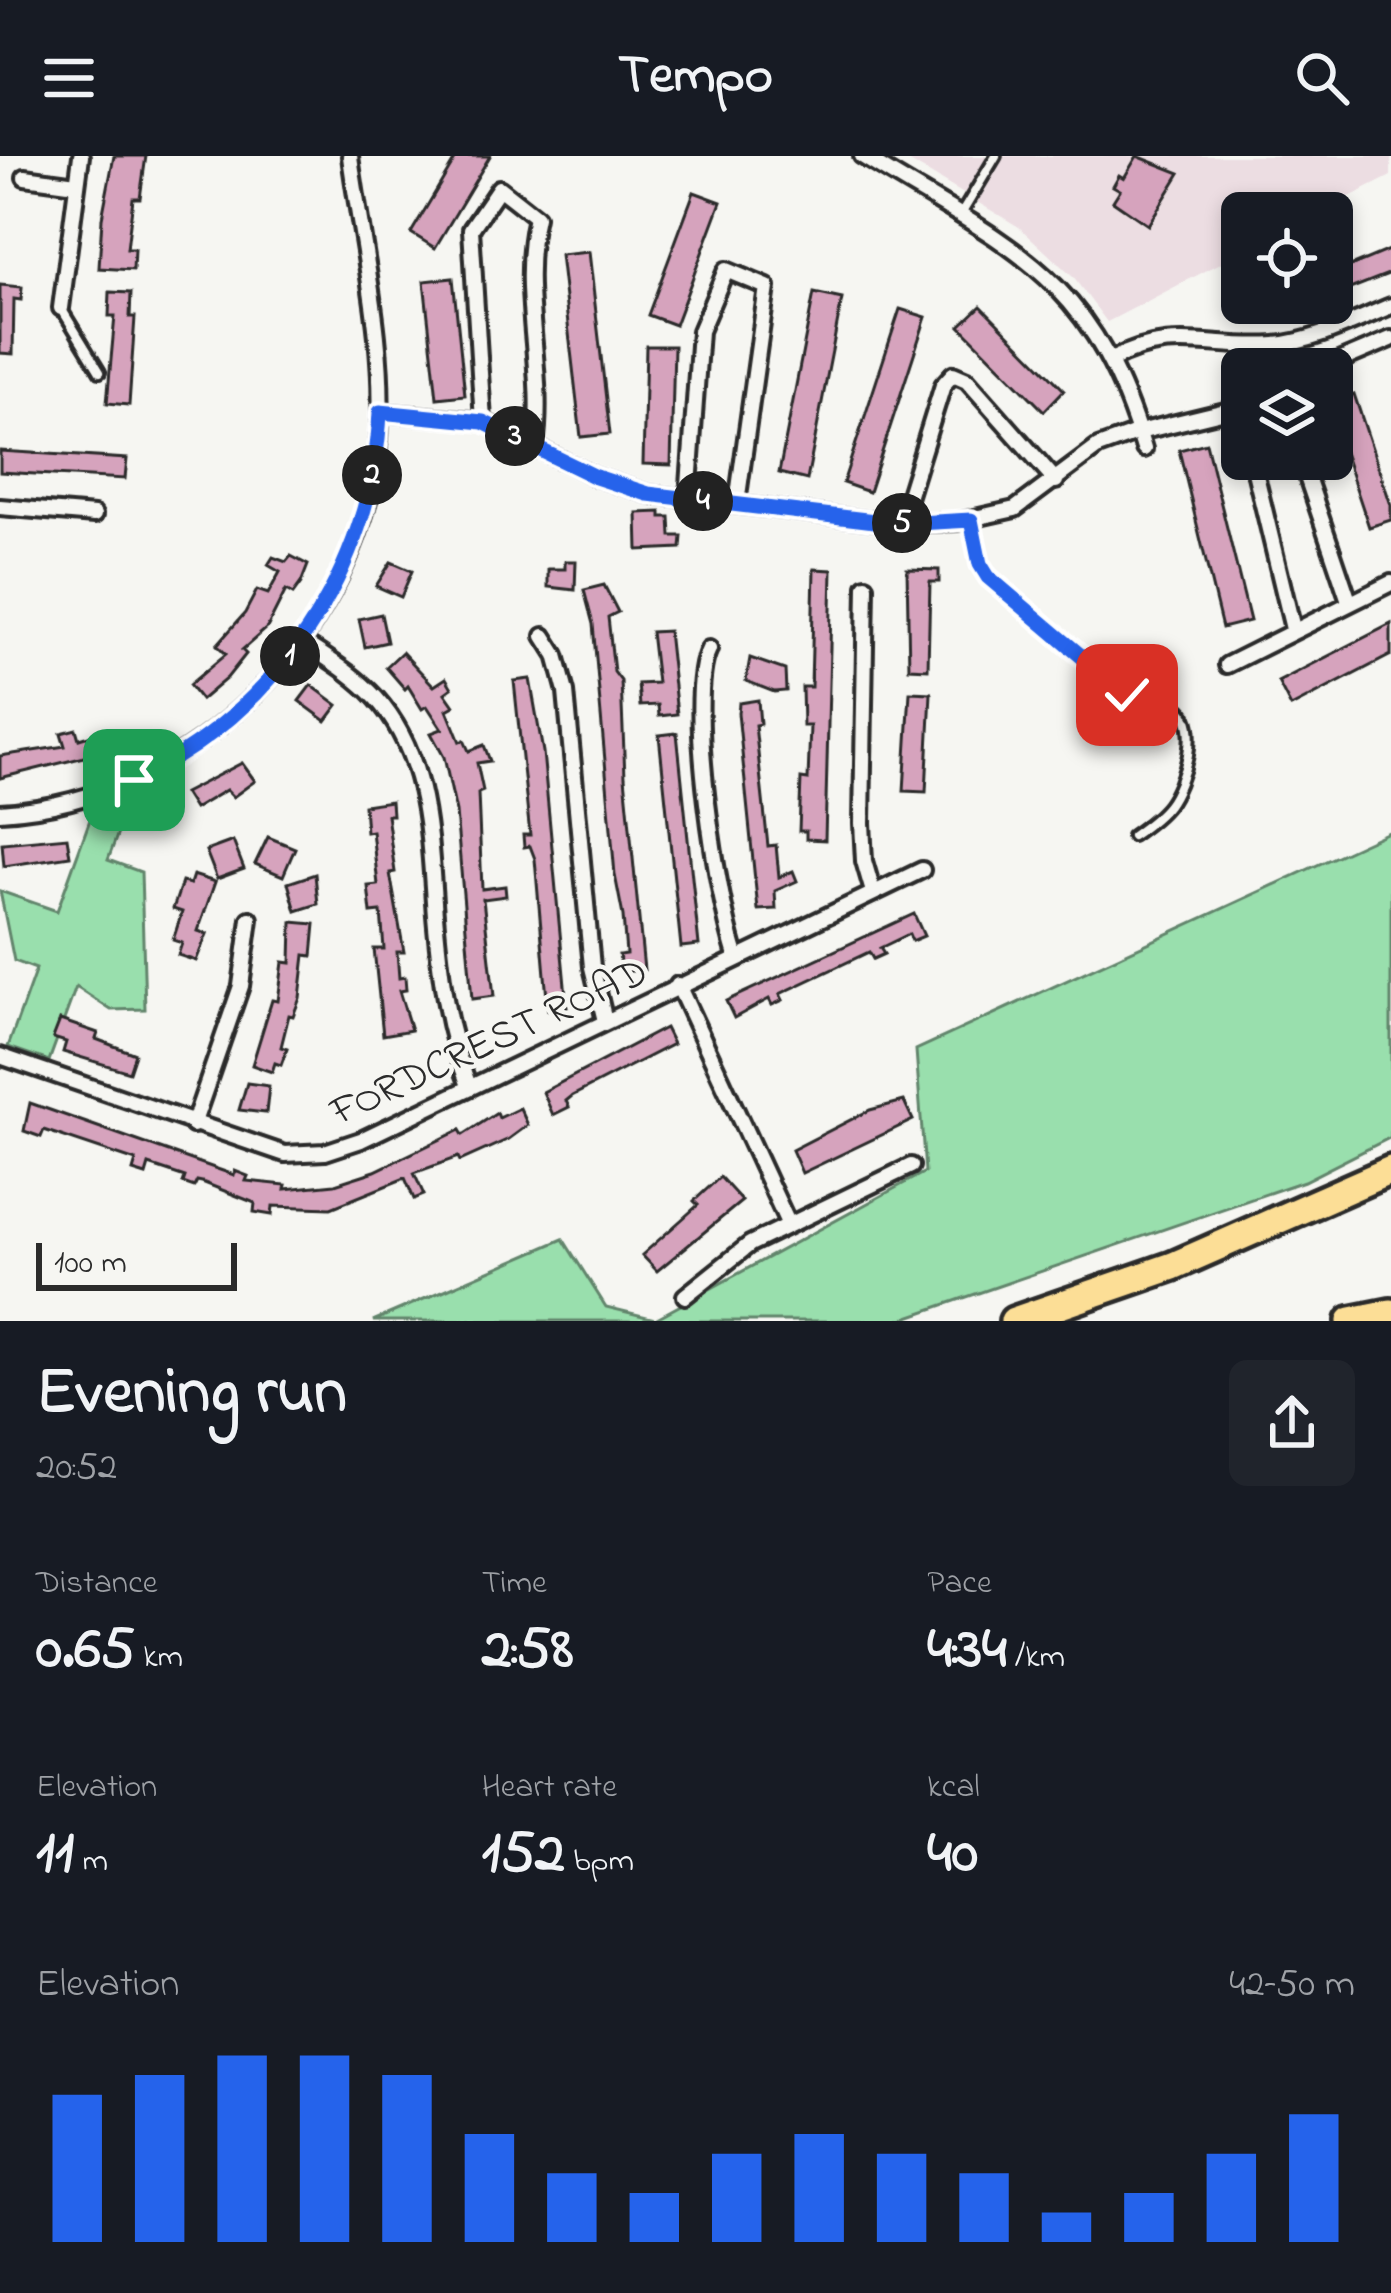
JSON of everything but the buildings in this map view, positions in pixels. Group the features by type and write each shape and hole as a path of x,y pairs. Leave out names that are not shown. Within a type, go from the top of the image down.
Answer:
{"highway":[{"path":"1106,1288 1391,1159"},
{"path":"1014,1321 1200,1255 1391,1170"},
{"path":"1351,1321 1391,1313"}],"street":[{"path":"62,308 81,156"},
{"path":"0,812 80,799 156,769 223,724 303,642 360,521 375,460 380,412 350,156"},
{"path":"862,156 1046,273 1077,307 1111,360 1144,449"},
{"path":"25,177 76,184"},
{"path":"483,422 470,242 471,229 499,188 536,217 529,271 538,396 535,446"},
{"path":"688,500 700,331 726,270 767,287 737,503"},
{"path":"1111,360 1137,346 1168,339 1246,345 1300,340 1391,306"},
{"path":"1353,355 1391,339"},
{"path":"900,524 943,385 953,374 967,380 1056,481"},
{"path":"380,412 483,422 596,477 648,494 900,524 971,520 1015,509 1089,452 1139,432 1221,415"},
{"path":"1257,480 1293,629"},
{"path":"1308,480 1349,602"},
{"path":"0,507 94,514"},
{"path":"1227,665 1391,583"},
{"path":"866,586 862,823 864,861 874,892"},
{"path":"544,636 560,664 566,692 592,967 605,1021"},
{"path":"303,642 375,697 397,726 416,770 427,814 447,1014 469,1086"},
{"path":"710,650 700,674 700,714 725,924 737,958"},
{"name":"FORDCREST ROAD","path":"0,1056 285,1154 312,1154 361,1140 922,870"},
{"path":"193,1125 241,986 250,919"},
{"path":"678,986 788,1223"},
{"path":"685,1296 750,1244 911,1166"}],"lane":[{"path":"959,216 995,156"},
{"path":"62,308 100,372"},
{"path":"971,520 980,564 988,577 1113,687 1138,699 1171,704 1183,713 1189,739 1175,793 1167,807 1132,836"}],"shaded area":[{"path":"900,156 1391,156 1391,176 1353,195 1221,192 1221,263 1107,322 1073,277 1019,227"}],"green space":[{"path":"130,800 108,860 141,872 145,1009 111,1010 76,987 49,1061 8,1047 36,969 14,961 0,891 57,911 92,814"},
{"path":"1391,831 1391,1137 1304,1181 897,1321 373,1321 563,1239 606,1307 655,1319 925,1172 916,1050"}],"route":[{"path":"134,780 210,735 303,642 360,521 379,439 380,412 483,422 596,477 648,494 900,524 971,520 980,564 988,577 1127,695"}]}
